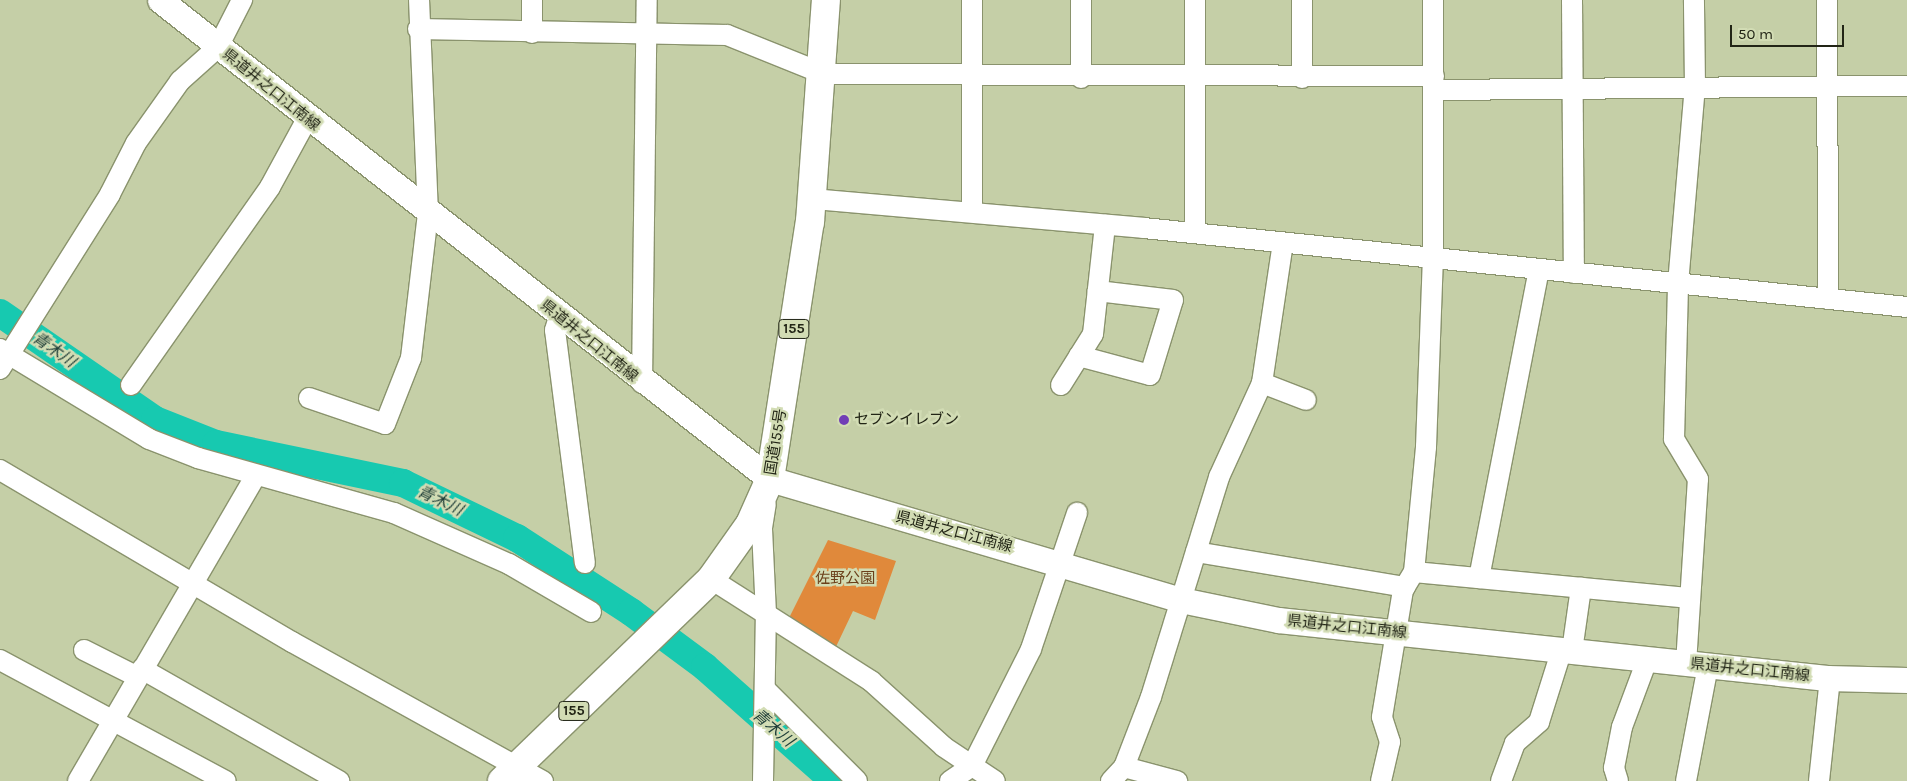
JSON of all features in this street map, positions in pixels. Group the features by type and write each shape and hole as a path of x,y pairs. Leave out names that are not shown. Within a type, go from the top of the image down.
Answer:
{"highway":[{"name":"国道155号","path":"510,773 711,579 750,524 770,480 813,199 824,74 826,0"}],"main road":[{"name":"県道井之口江南線","path":"160,0 307,119 642,383 770,480 1062,562 1181,600 1278,620 1830,678 1907,680"}],"street":[{"path":"242,0 218,47 180,81 136,143 110,194 3,358 148,439 256,475 329,492 394,513 509,564 591,612"},
{"path":"309,398 385,424 411,358 428,214 418,30 419,0"},
{"path":"532,0 532,33"},
{"path":"642,383 647,0"},
{"path":"972,0 970,77 972,212"},
{"path":"1081,0 1081,78"},
{"path":"1195,0 1195,233"},
{"path":"1302,0 1302,78"},
{"path":"1381,781 1390,742 1382,717 1397,633 1410,580 1426,447 1433,259 1433,0"},
{"path":"1572,0 1574,273"},
{"path":"1686,781 1697,665 1688,598 1698,479 1674,439 1678,284 1695,88 1694,0"},
{"path":"1827,0 1828,299"},
{"path":"418,30 728,35 824,74 1081,78 1302,78 1572,88 1907,86"},
{"path":"131,385 270,187 307,119"},
{"path":"813,199 1195,233 1539,270 1907,306"},
{"path":"1061,386 1094,334 1105,225"},
{"path":"1177,781 1118,774 1181,600 1219,477 1262,383 1283,243"},
{"path":"1479,578 1539,270"},
{"path":"1079,356 1150,375 1173,300 1098,291"},
{"path":"559,317 555,330 585,563"},
{"path":"1262,383 1306,400"},
{"path":"0,470 510,773 544,781"},
{"path":"78,781 191,583 256,475"},
{"path":"763,781 766,614 762,528 770,480"},
{"path":"950,781 972,766 1031,649 1077,513"},
{"path":"1196,552 1410,580 1479,578 1688,598"},
{"path":"711,579 871,681 944,747 996,781"},
{"path":"1501,781 1515,743 1539,722 1567,650 1581,588"},
{"path":"84,650 140,673 340,781"},
{"path":"0,660 226,781"},
{"path":"1618,781 1614,768 1622,727 1647,660"},
{"path":"1819,781 1830,678"},
{"path":"765,693 857,781"}],"green space":[{"name":"佐野公園","path":"828,540 896,561 875,620 853,611 833,653 788,620"}],"waterway":[{"name":"青木川","path":"0,313 155,420 216,444 403,483 517,538 631,612 705,667 834,781"}],"place":[{"name":"セブンイレブン","path":"844,420"}]}
